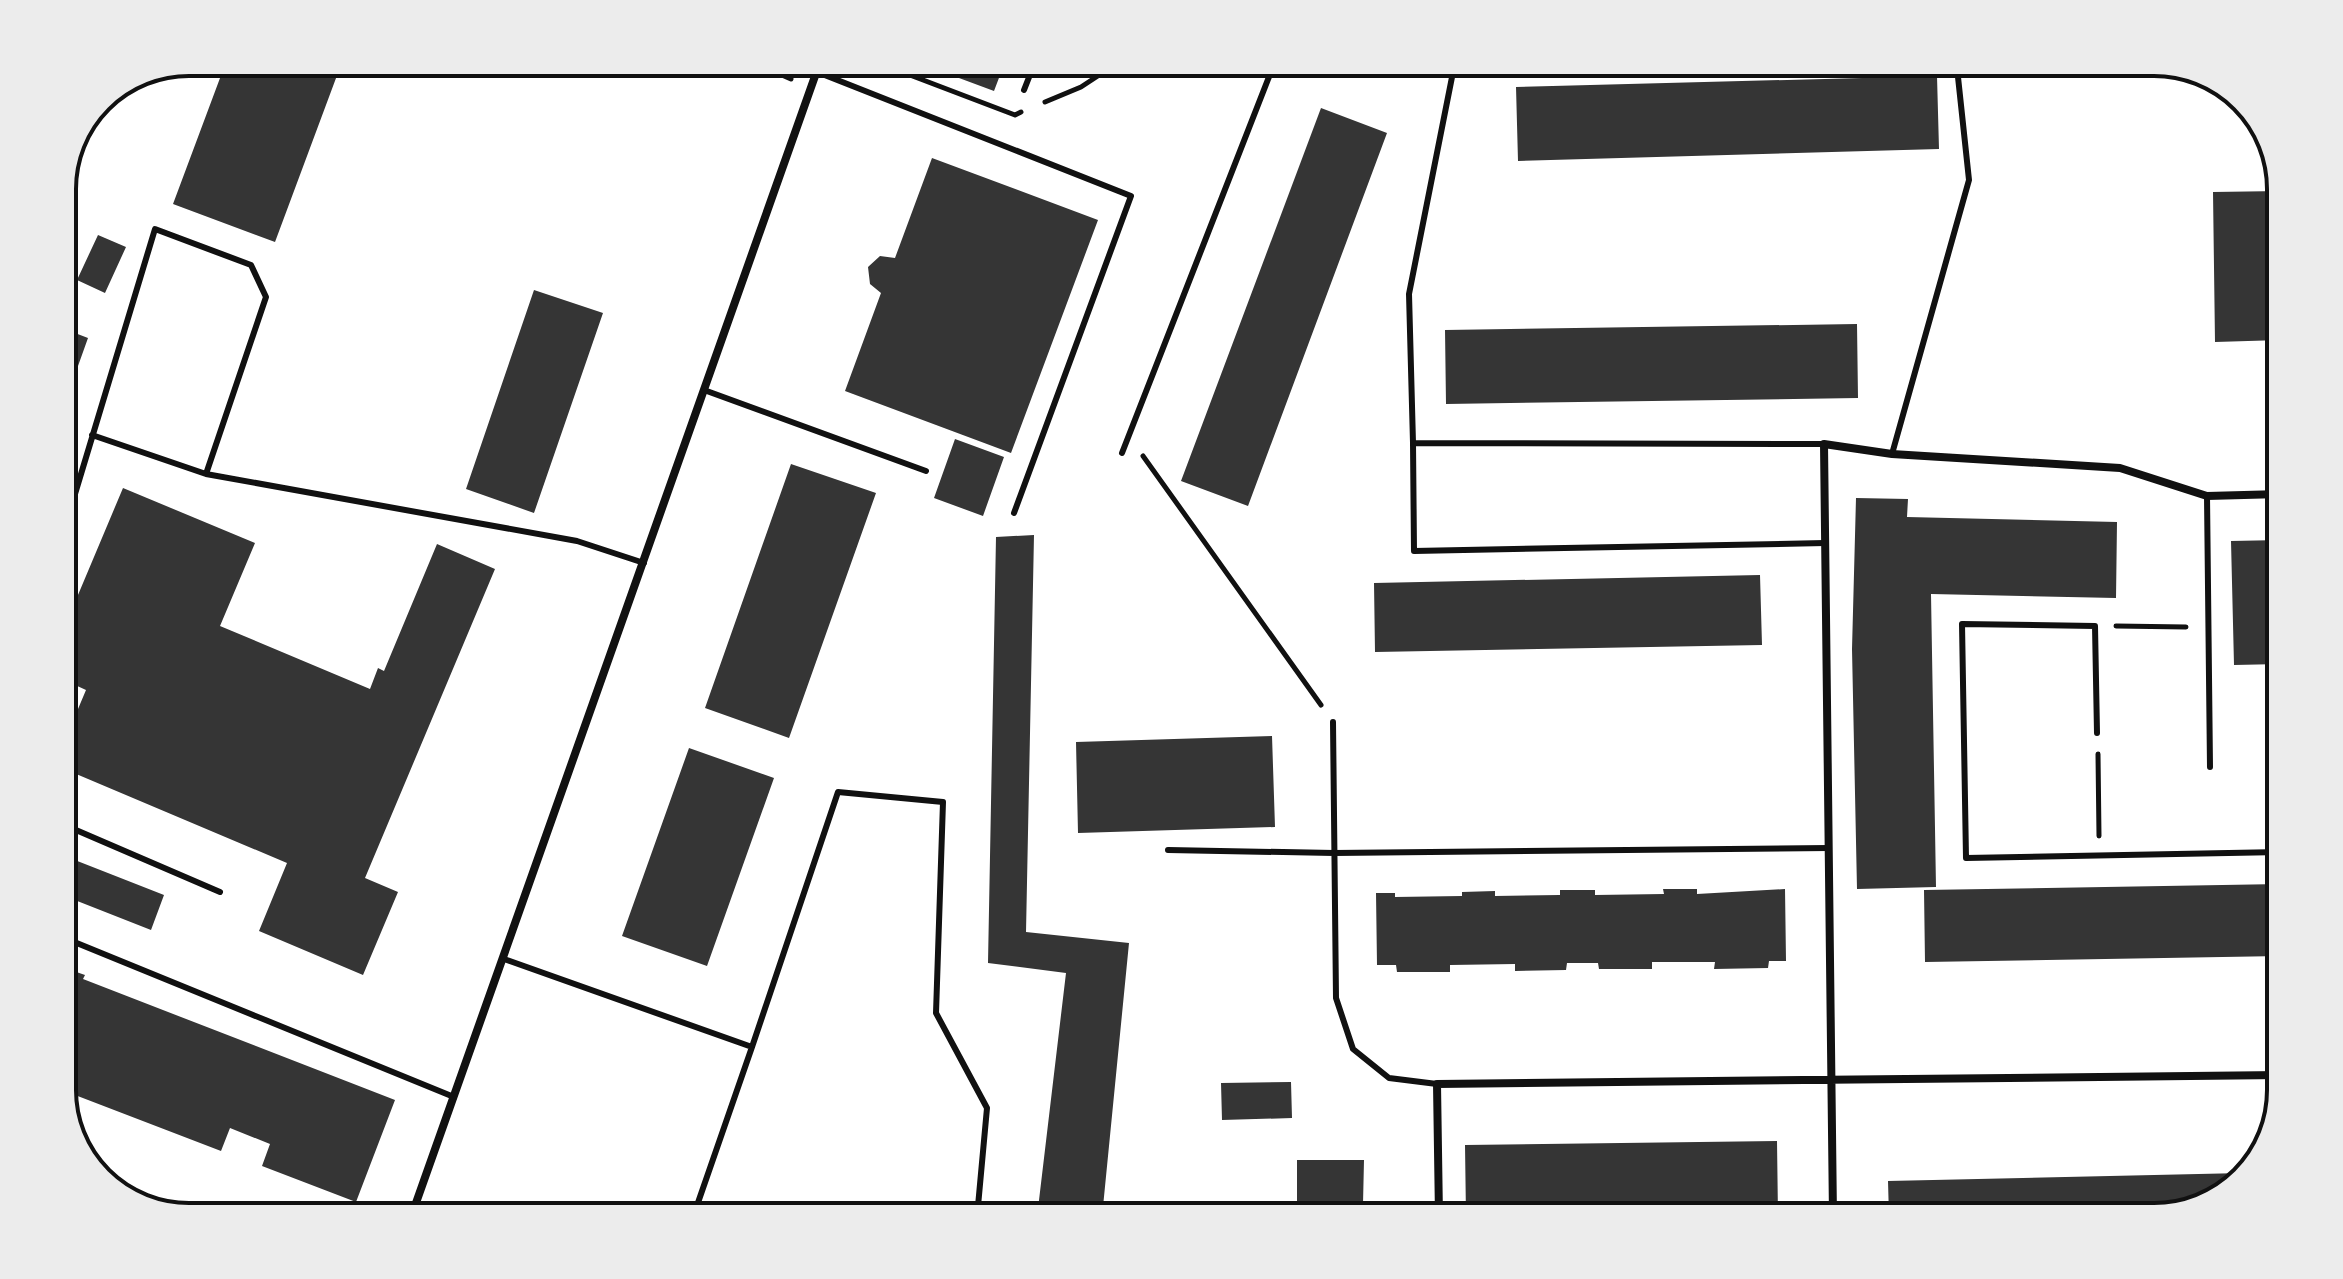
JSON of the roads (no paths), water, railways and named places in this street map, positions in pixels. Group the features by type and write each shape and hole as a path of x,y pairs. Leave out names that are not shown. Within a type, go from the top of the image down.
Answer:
{"street":[{"path":"416,1203 815,76"},
{"path":"1833,1203 1824,444 1892,454 2120,468 2207,496 2267,494"},
{"path":"1439,1203 1437,1084 2267,1075"}],"lane":[{"path":"840,76 1131,196 1014,513"},
{"path":"1024,90 1030,76"},
{"path":"1122,453 1269,76"},
{"path":"1452,76 1409,294 1414,551 1825,543"},
{"path":"1892,454 1969,180 1957,76"},
{"path":"76,489 155,229 251,265 266,297 206,474"},
{"path":"704,390 926,471"},
{"path":"92,435 206,474 577,541 644,563"},
{"path":"1413,443 1824,444"},
{"path":"2207,496 2210,767"},
{"path":"2097,733 2095,626 1962,624 1966,858 2267,852"},
{"path":"1333,722 1336,998 1353,1049 1389,1078 1437,1084"},
{"path":"698,1203 838,792 943,802 936,1013 987,1108 978,1203"},
{"path":"76,830 220,892"},
{"path":"1168,850 1334,853 1829,848"},
{"path":"76,943 454,1097"},
{"path":"504,959 752,1047"}]}
